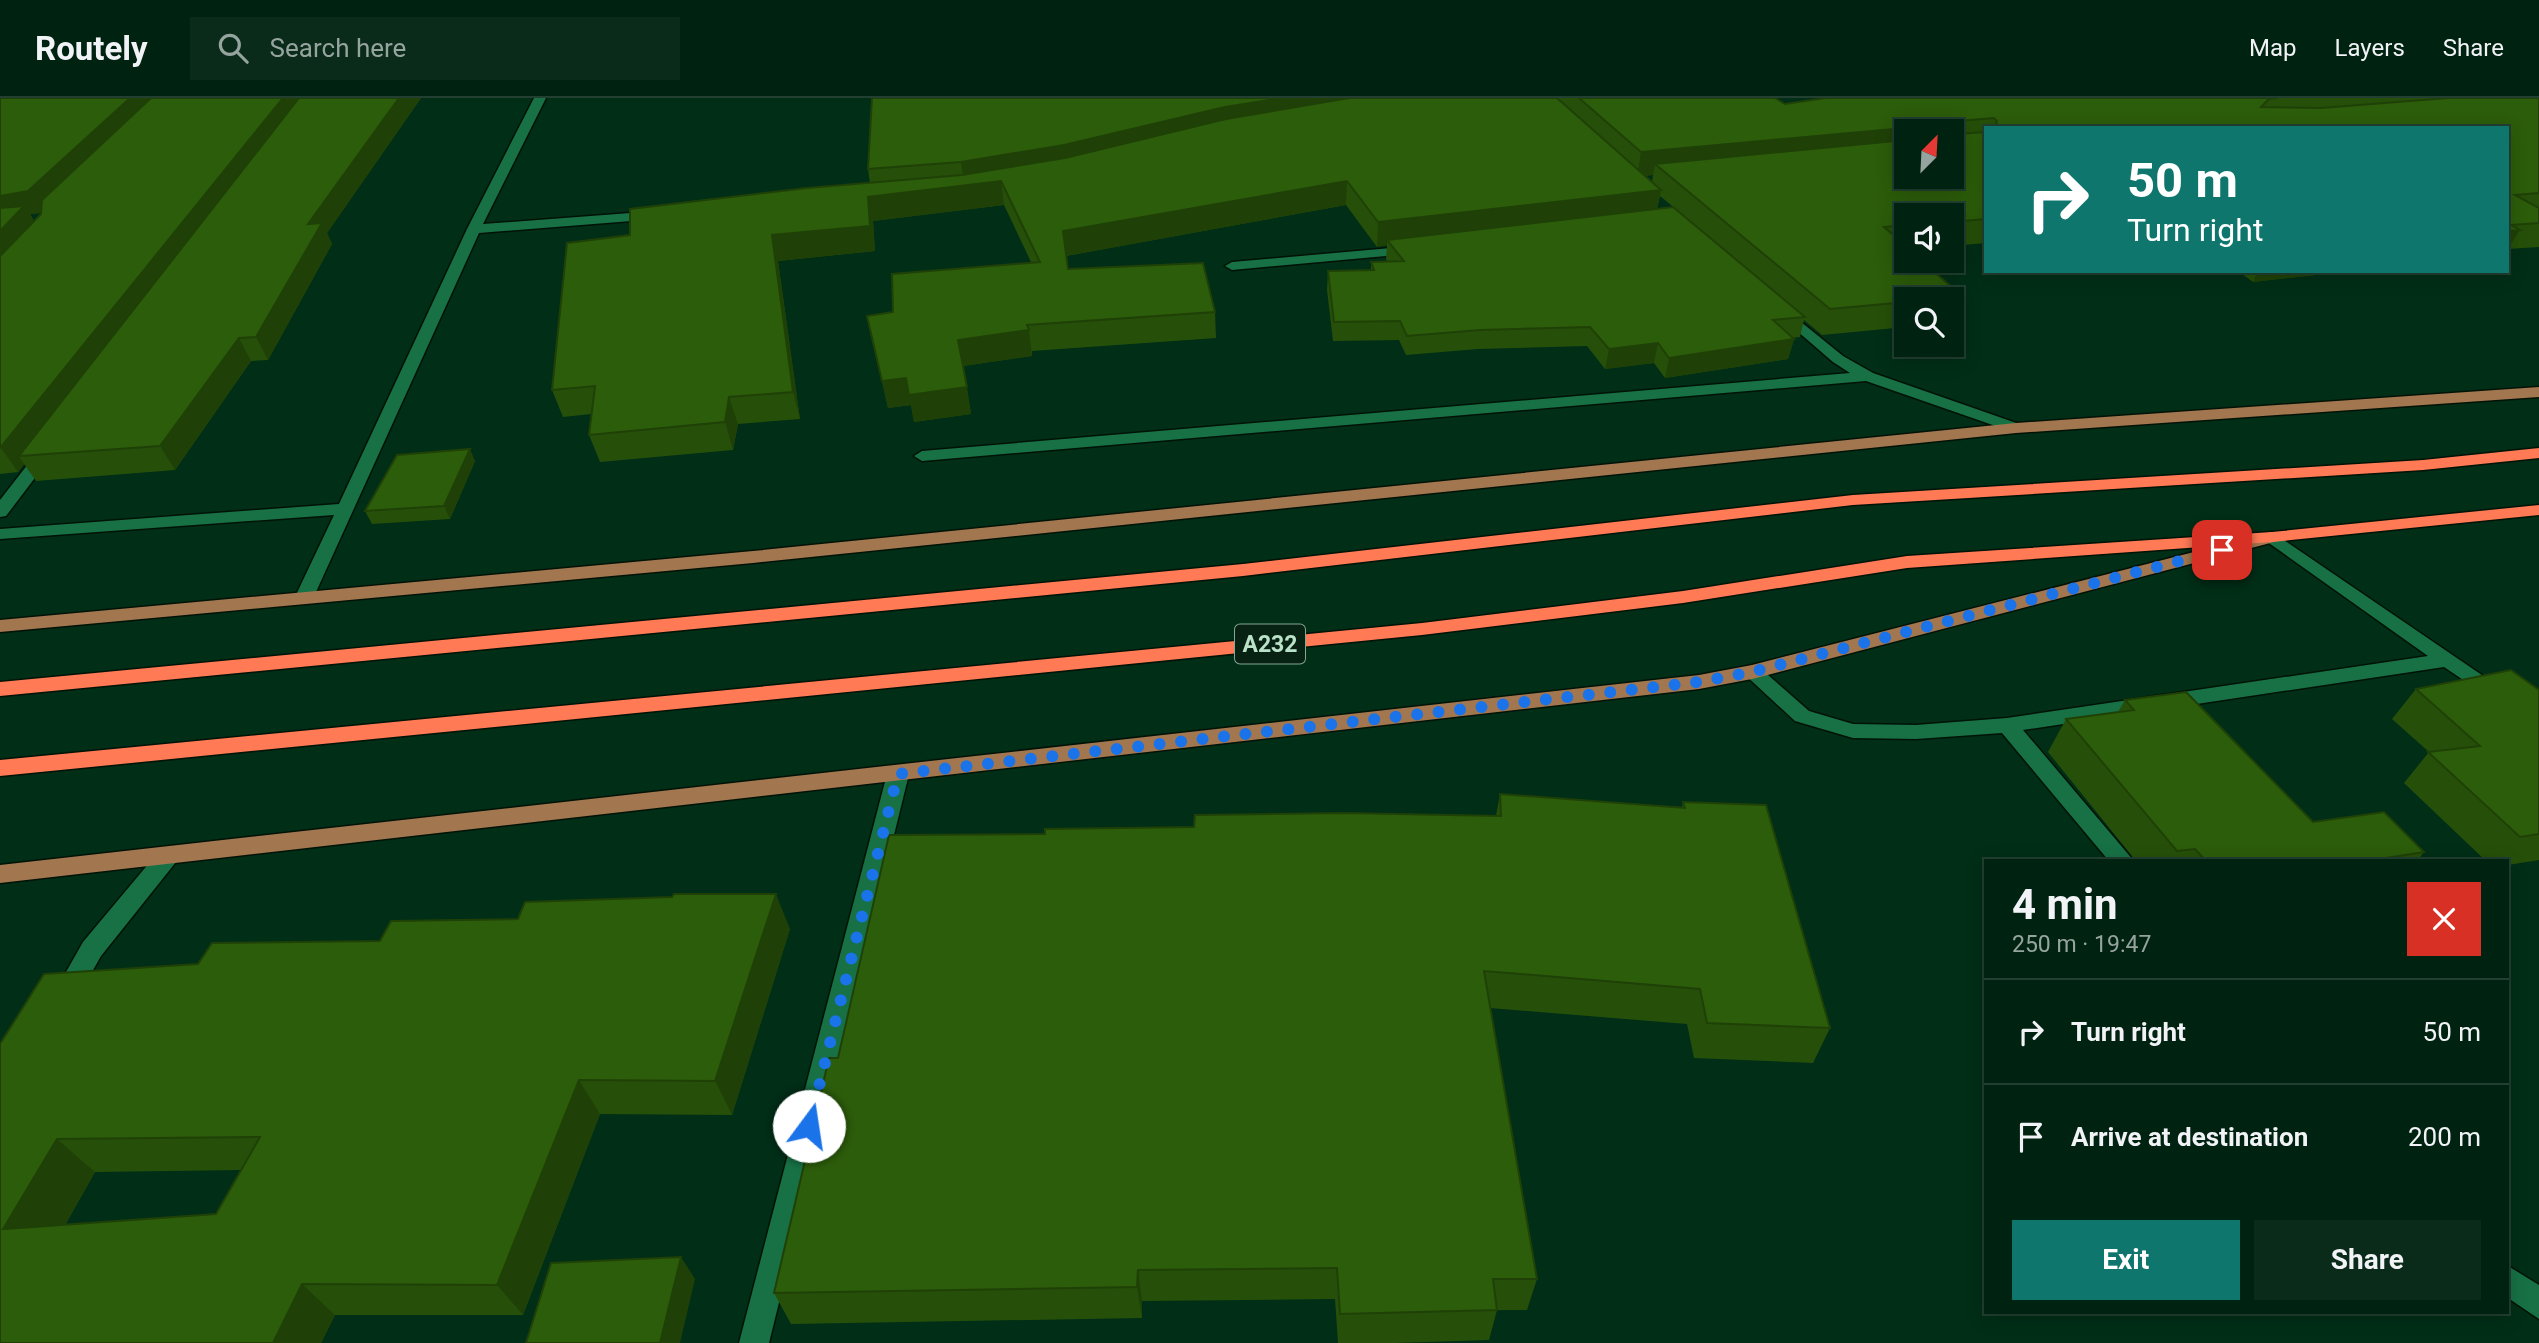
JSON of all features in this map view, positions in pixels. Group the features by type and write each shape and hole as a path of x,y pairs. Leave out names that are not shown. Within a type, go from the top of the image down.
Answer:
{"highway":[{"path":"0,690 1242,570 1853,500 2423,465 2539,453"},
{"name":"A232","path":"0,768 1422,629 1683,597 1906,562 2272,537 2539,510"}],"main road":[{"path":"0,626 753,557 2016,428 2539,392"},
{"path":"0,874 1685,684 1752,672 2272,537"}],"street":[{"path":"304,598 474,229 540,98"},
{"path":"474,229 669,215"},
{"path":"1233,266 1433,248"},
{"path":"1766,298 1838,359 1867,376 2016,428"},
{"path":"922,456 1867,376"},
{"path":"0,512 58,436"},
{"path":"0,534 345,509"},
{"path":"2272,537 2539,723"},
{"path":"1752,672 1802,716 1853,731 1916,732 2007,725 2445,660"},
{"path":"2007,725 2120,859"},
{"path":"754,1343 898,774"},
{"path":"54,1018 92,949 168,856"},
{"path":"2509,1281 2539,1304"}],"building":[{"path":"0,98 130,98 28,191 0,196"},
{"path":"151,98 283,98 0,448 0,256 41,214 42,200"},
{"path":"299,98 399,98 308,224 322,223 256,337 239,338 160,446 19,456"},
{"path":"872,98 1281,98 1225,107 1064,145 961,162 868,169"},
{"path":"1349,98 1557,98 1661,190 1378,222 1347,181 1063,231 1068,269 1203,263 1215,312 1027,325 1029,330 958,340 967,387 909,395 906,378 882,381 867,316 893,312 892,274 1040,262 1001,181 868,197 870,226 772,235 793,392 729,397 725,422 589,435 595,386 552,390 567,243 630,235 630,209 807,188 962,175 1065,158 1226,119"},
{"path":"1579,98 1775,98 1785,104 1825,98 2278,98 2269,99 2261,107 2321,108 2448,98 2539,98 2539,193 2515,195 2539,208 2539,223 2511,225 2520,230 2509,231 2509,126 1996,126 1997,121 1994,118 1964,121 1894,119 1894,129 1641,152"},
{"path":"1984,132 1984,219 1964,221 1964,203 1894,203 1894,226 1884,227 1894,236 1894,273 1936,273 1952,287 1894,287 1894,303 1830,309 1655,164 1894,141 1894,189 1964,189 1964,134"},
{"path":"24,206 0,231 0,208"},
{"path":"1673,207 1805,317 1773,320 1794,339 1669,358 1658,343 1609,349 1590,327 1480,330 1407,336 1400,321 1334,322 1328,271 1374,270 1371,262 1404,261 1387,240"},
{"path":"470,449 444,506 365,511 397,455"},
{"path":"2511,670 2539,690 2539,834 2520,837 2428,752 2480,746 2416,689"},
{"path":"2186,692 2313,822 2384,812 2424,852 2380,859 2204,859 2195,849 2177,851 2066,719 2134,710 2125,700"},
{"path":"1500,794 1685,808 1683,802 1766,805 1830,1028 1707,1023 1700,989 1484,971 1537,1279 1493,1279 1497,1310 1340,1314 1337,1268 1138,1270 1137,1287 774,1293 829,1058 838,1058 889,835 1045,834 1045,829 1194,827 1195,815 1344,813 1501,816"},
{"path":"674,894 776,894 715,1081 579,1080 497,1285 302,1284 273,1343 0,1343 0,1044 44,974 198,964 212,943 380,941 391,921 518,919 525,902 672,897","holes":["260,1137 216,1214 3,1229 57,1139"]},
{"path":"681,1257 660,1343 526,1343 551,1263"}],"route":[{"path":"809,1126 898,774 1699,682 1752,672 2222,550"}]}
